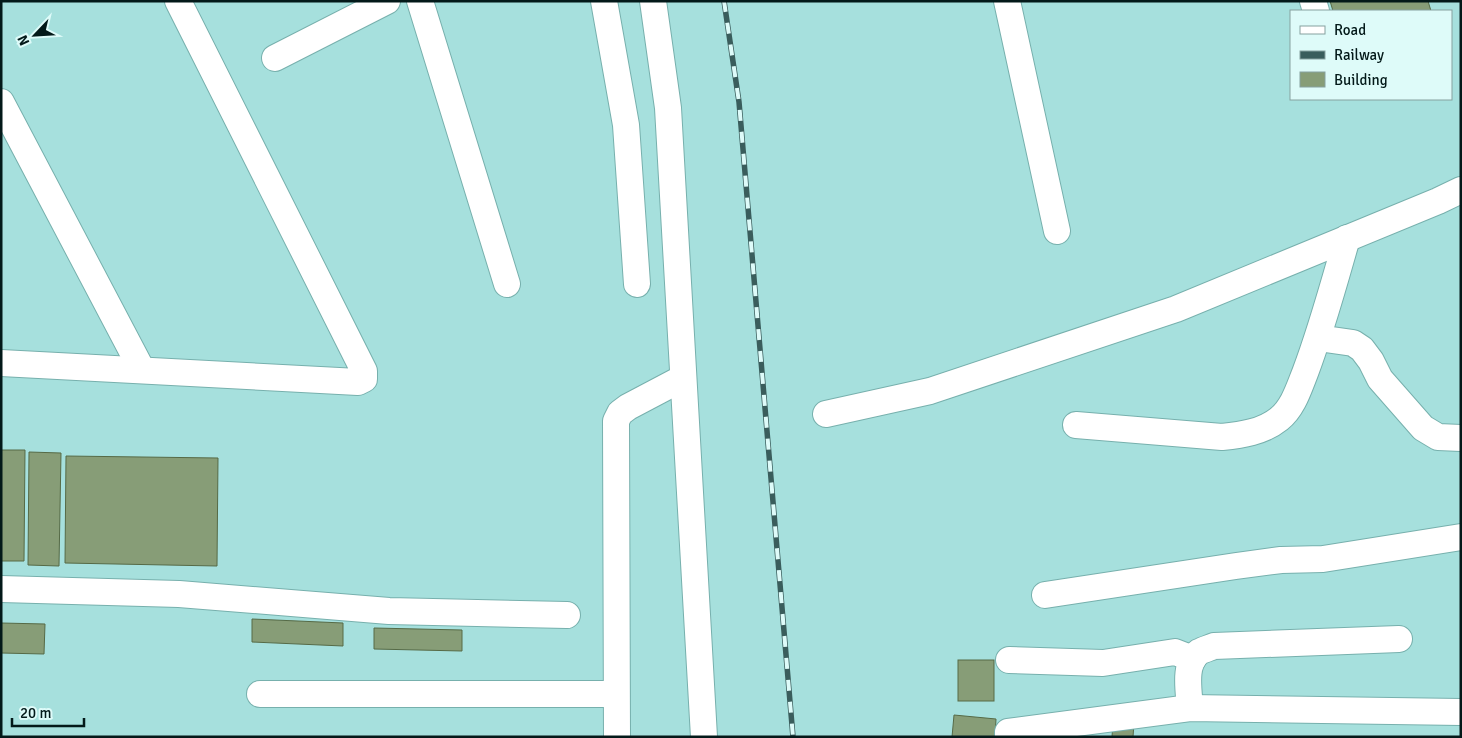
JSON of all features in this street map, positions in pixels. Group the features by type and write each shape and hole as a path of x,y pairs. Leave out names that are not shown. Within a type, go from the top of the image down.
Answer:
{"street":[{"path":"1,363 358,382 364,379 364,371 178,1"},
{"path":"420,1 507,284"},
{"path":"604,1 626,125 637,284"},
{"path":"653,1 668,108 704,737"},
{"path":"1007,1 1057,231"},
{"path":"275,58 382,2"},
{"path":"1,102 142,370"},
{"path":"826,414 930,392 1158,315 1461,190"},
{"path":"1076,424 1222,437 1242,435 1263,428 1280,419 1294,399 1318,338 1347,238"},
{"path":"1318,338 1352,343 1362,349 1371,361 1380,379 1423,428 1438,437 1461,438"},
{"path":"616,737 616,421 620,413 628,407 683,378"},
{"path":"1045,595 1281,560 1323,559 1461,537"},
{"path":"1,589 178,594 389,611 568,615"},
{"path":"1190,708 1189,667 1192,659 1199,652 1214,646 1399,639"},
{"path":"1010,660 1103,664 1175,652 1192,659"},
{"path":"260,694 616,694"},
{"path":"1008,737 1008,732 1190,708 1461,712"}],"building":[{"path":"1330,1 1428,1 1431,10 1333,10"},
{"path":"1,450 25,450 24,561 1,561"},
{"path":"29,452 61,453 59,566 28,565"},
{"path":"66,456 218,458 217,566 65,563"},
{"path":"252,619 343,623 343,646 252,642"},
{"path":"1,623 45,624 44,654 1,653"},
{"path":"374,628 462,630 462,651 374,649"},
{"path":"958,660 994,660 994,701 958,701"},
{"path":"954,715 996,719 995,737 952,737"},
{"path":"1113,721 1134,723 1133,737 1112,737"}],"railway":[{"path":"724,1 739,102 793,737"}]}
